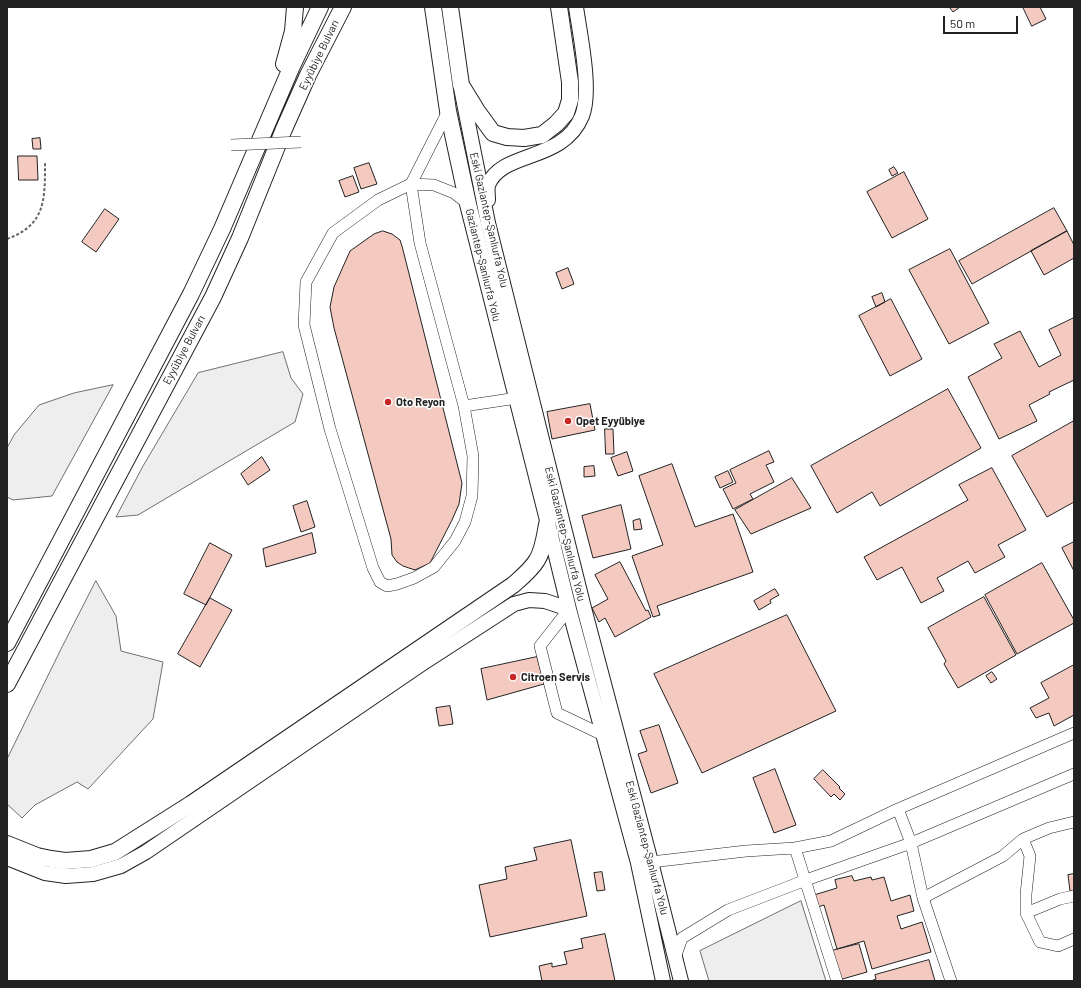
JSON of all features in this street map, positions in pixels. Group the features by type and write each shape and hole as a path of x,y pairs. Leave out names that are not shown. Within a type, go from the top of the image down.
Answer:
{"highway":[{"path":"268,119 293,31 295,7"},
{"name":"Eyyübiye Bulvarı","path":"7,643 191,294 222,229 268,119 320,7"},
{"name":"Eyyübiye Bulvarı","path":"7,684 213,297 240,238 284,129 308,75 343,7"},
{"name":"Gaziantep-Şanlıurfa Yolu","path":"433,7 448,111 468,204 548,520"},
{"path":"450,7 461,85 492,133 507,137 524,138 542,135 556,124 566,113 570,100 570,82 559,7"},
{"path":"7,844 37,856 51,859 91,859 115,852 191,804 513,585 538,559 548,520"}],"main road":[{"path":"488,223 487,187 493,176 502,167 545,151 561,143 574,130 582,116 586,100 585,76 576,7"},
{"name":"Eski Gaziantep-Şanlıurfa Yolu","path":"461,85 488,223 582,600 681,981"},
{"name":"Eski Gaziantep-Şanlıurfa Yolu","path":"548,520 569,609 638,863 663,981"},
{"path":"7,858 45,873 66,876 93,874 120,866 146,852 438,653 514,604 529,600 545,601 569,609"}],"street":[{"path":"448,111 411,184 420,243 464,406 473,456 472,496 465,522 455,542 434,567 414,578 387,586 380,582 372,568 330,429 304,325 306,282 333,233 378,200 411,184 434,185 454,193 468,204"},
{"path":"231,145 301,142"},
{"path":"464,406 517,398"},
{"path":"569,609 540,646 557,713 603,735"},
{"path":"651,862 746,851 795,848 831,841 898,809 1074,733"},
{"path":"675,958 682,938 728,910 806,880 911,843 1074,774"},
{"path":"898,809 911,843 924,898 951,981"},
{"path":"924,898 1003,856 1023,839 1049,828 1074,822"},
{"path":"1023,839 1030,856 1026,894 1026,913 1040,942 1058,946 1074,939"},
{"path":"795,848 837,981"},
{"path":"1026,913 1060,899 1074,896"}],"path":[{"path":"7,240 21,234 40,214 45,186 45,162"}],"shaded area":[{"path":"283,352 291,378 303,394 295,422 138,515 116,517 143,466 198,373"},
{"path":"113,385 52,496 13,500 7,497 7,448 14,435 39,405 74,393"},
{"path":"96,581 116,616 121,651 163,662 153,719 88,789 77,782 35,805 22,818 7,804 7,759"},
{"path":"801,901 826,981 709,981 700,951"}],"building":[{"path":"960,7 953,12 950,8"},
{"path":"1023,7 1040,7 1046,19 1032,26"},
{"path":"40,138 41,149 33,149 32,139"},
{"path":"18,156 37,156 38,180 19,180"},
{"path":"369,163 377,184 361,189 354,168"},
{"path":"894,167 898,173 892,176 889,170"},
{"path":"904,172 928,219 892,238 867,192"},
{"path":"353,176 359,192 345,197 339,181"},
{"path":"1054,208 1067,231 972,284 959,261"},
{"path":"105,209 119,219 96,252 82,242"},
{"path":"383,231 392,234 400,240 402,246 462,483 459,504 430,563 415,570 403,566 397,562 392,555 391,539 334,328 330,307 334,287 350,251 374,234"},
{"path":"1067,231 1074,245 1074,258 1044,275 1031,251"},
{"path":"950,249 989,323 949,344 909,270"},
{"path":"568,268 574,284 562,289 556,273"},
{"path":"882,293 885,302 876,307 872,297"},
{"path":"891,299 922,359 890,376 859,316"},
{"path":"1074,318 1074,380 1049,392 1050,394 1029,405 1037,421 999,439 968,377 1002,358 994,344 1020,331 1039,367 1061,355 1049,330"},
{"path":"948,389 981,448 880,506 872,492 837,513 811,466"},
{"path":"590,404 595,430 552,439 547,412"},
{"path":"1074,421 1074,502 1047,517 1012,456"},
{"path":"605,429 613,429 614,454 606,454"},
{"path":"769,451 774,462 766,465 774,482 750,494 753,499 733,509 723,489 736,483 730,470"},
{"path":"627,452 633,471 618,476 611,458"},
{"path":"262,457 270,470 248,485 241,474"},
{"path":"672,464 695,527 733,514 753,572 657,606 660,615 653,617 632,556 663,545 639,476"},
{"path":"594,466 595,476 584,477 584,467"},
{"path":"992,468 1026,530 998,545 1005,557 975,573 968,561 937,578 944,591 921,603 902,567 877,580 864,557 968,500 959,485"},
{"path":"728,471 733,482 720,488 715,477"},
{"path":"792,478 811,508 751,534 735,510"},
{"path":"307,501 315,527 301,532 293,506"},
{"path":"621,505 631,549 593,558 582,516"},
{"path":"640,519 642,529 634,530 633,521"},
{"path":"312,533 316,553 266,567 263,549"},
{"path":"1074,542 1074,571 1062,548"},
{"path":"210,543 232,555 206,605 184,594"},
{"path":"620,562 646,611 648,610 651,617 615,637 605,618 599,622 592,608 608,599 595,575"},
{"path":"1042,563 1074,620 1074,623 1017,654 985,595"},
{"path":"775,589 779,595 770,600 771,603 759,610 754,601"},
{"path":"984,597 1016,655 958,688 944,664 946,661 928,628"},
{"path":"210,598 232,610 200,667 178,654"},
{"path":"787,615 836,711 702,773 654,674"},
{"name":"Citroen Servis","path":"537,657 544,684 487,700 481,669"},
{"path":"1074,665 1074,715 1054,726 1049,713 1036,718 1030,708 1049,698 1041,683"},
{"path":"992,672 997,679 991,683 986,676"},
{"path":"450,706 453,724 439,726 436,708"},
{"path":"659,725 678,783 651,793 638,754 647,751 640,731"},
{"path":"775,769 796,825 774,833 753,778"},
{"path":"823,770 845,794 840,800 834,794 831,797 814,779"},
{"path":"571,840 587,916 490,937 479,885 507,879 505,867 537,860 534,848"},
{"path":"602,872 605,890 597,891 594,873"},
{"path":"1074,874 1074,891 1070,891 1068,875"},
{"path":"852,876 854,881 871,877 872,880 884,877 891,901 910,895 914,911 897,916 901,929 922,922 931,952 872,969 864,941 837,949 824,905 818,907 814,895 837,888 835,880"},
{"path":"605,934 615,981 542,981 539,966 552,963 552,967 567,964 564,952 583,948 581,939"},
{"path":"859,944 867,972 839,980 831,951"},
{"path":"929,960 935,981 871,981 876,979 875,975"}],"place":[{"name":"Oto Reyon","path":"388,402"},
{"name":"Opet Eyyübiye","path":"568,421"},
{"name":"Citroen Servis","path":"513,677"}]}
